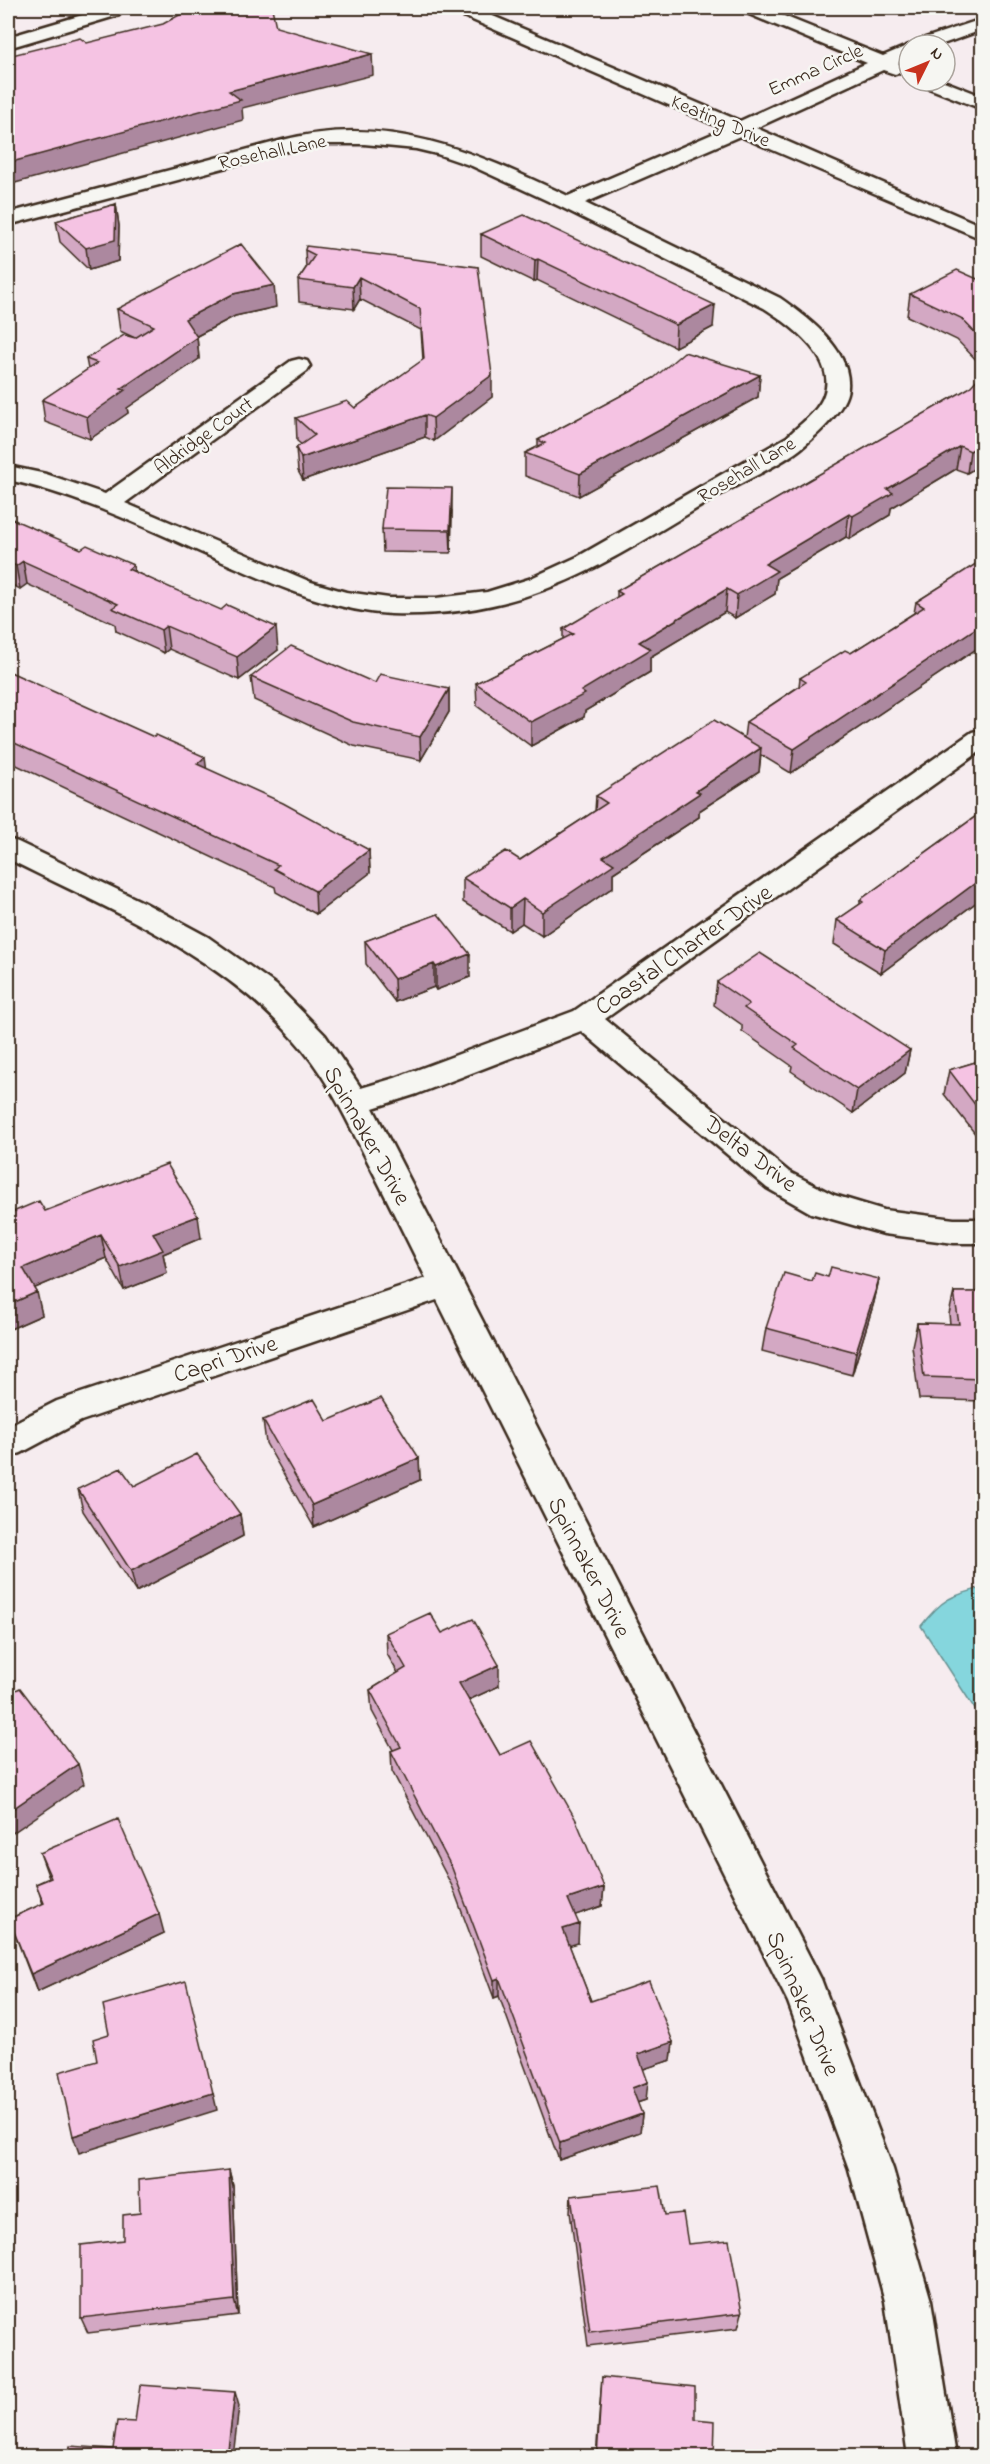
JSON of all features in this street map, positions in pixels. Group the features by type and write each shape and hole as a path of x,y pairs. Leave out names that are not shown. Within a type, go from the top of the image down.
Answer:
{"street":[{"name":"Keating Drive","path":"460,8 982,233"},
{"path":"750,8 897,68"},
{"path":"8,43 113,11"},
{"path":"956,33 982,24"},
{"name":"Emma Circle","path":"568,203 897,57"},
{"path":"957,93 982,103"},
{"name":"Rosehall Lane","path":"8,219 290,144 326,138 364,138 416,143 479,162 772,303 802,323 824,346 834,368 838,389 822,416 795,442 586,562 538,584 490,599 436,606 388,606 345,599 302,586 107,504 49,482 8,473"},
{"name":"Aldridge Court","path":"107,504 299,366"},
{"name":"Coastal Charter Drive","path":"354,1102 406,1086 585,1018 982,738"},
{"name":"Spinnaker Drive","path":"8,848 135,910 198,944 265,992 314,1043 354,1102 806,1994 871,2169 908,2301 932,2457"},
{"name":"Delta Drive","path":"585,1018 778,1180 823,1204 884,1222 954,1231 982,1231"},
{"name":"Capri Drive","path":"8,1443 80,1408 447,1284"}],"water":[{"path":"982,1588 982,1720 921,1626 947,1600"}],"building":[{"path":"192,8 272,8 276,27 372,54 229,91 241,100 8,163 8,56 80,38 87,43 163,24"},
{"path":"116,204 115,240 86,248 56,221"},
{"path":"524,215 715,305 676,325 481,234"},
{"path":"241,244 274,285 233,294 185,319 197,337 121,389 125,390 87,417 42,400 97,363 86,359 124,335 135,338 154,326 117,309"},
{"path":"306,246 478,267 492,375 433,418 425,415 301,458 296,448 315,435 296,418 347,401 355,408 424,359 420,309 359,277 353,287 298,280 315,255 305,250"},
{"path":"957,270 982,281 982,340 961,318 910,294"},
{"path":"684,352 760,375 580,474 525,453 545,443 538,440 654,378"},
{"path":"982,374 982,444 970,451 960,446 887,489 893,493 853,516 849,514 765,564 777,571 737,595 727,589 639,642 651,649 581,691 585,694 531,722 476,683 573,634 563,629 622,594 617,591 969,388"},
{"path":"386,487 452,488 450,530 382,529"},
{"path":"12,519 81,549 87,545 133,565 128,569 221,610 227,605 276,627 237,657 166,626 161,630 112,608 118,604 23,561 16,566 8,562 8,522"},
{"path":"982,560 982,624 794,749 746,722 806,682 800,678 845,650 851,653 924,607 916,602"},
{"path":"291,646 375,683 380,674 449,689 420,737 353,722 251,677"},
{"path":"8,671 154,737 156,735 205,757 197,764 283,803 369,850 315,891 274,869 278,865 8,740"},
{"path":"714,720 761,748 696,791 700,793 603,857 614,864 542,912 523,899 510,908 463,878 506,851 520,860 607,803 596,796"},
{"path":"982,812 982,878 885,950 837,920 863,902 860,900"},
{"path":"438,914 470,954 394,979 365,941"},
{"path":"760,953 910,1050 857,1090 794,1048 798,1045 744,1008 749,1004 717,982"},
{"path":"982,1060 982,1114 949,1070"},
{"path":"167,1164 198,1216 153,1233 163,1250 120,1267 101,1235 23,1268 37,1292 8,1305 8,1214 39,1201 45,1211"},
{"path":"831,1267 879,1279 856,1352 766,1328 784,1273 812,1281 815,1273 828,1277"},
{"path":"954,1292 982,1292 982,1379 924,1377 917,1323 959,1324"},
{"path":"381,1398 419,1458 312,1505 263,1420 314,1399 327,1421"},
{"path":"197,1454 240,1514 131,1571 78,1489 121,1468 134,1486"},
{"path":"430,1613 442,1633 473,1619 499,1665 459,1683 500,1755 531,1741 576,1820 604,1887 568,1899 579,1924 563,1929 591,2001 649,1981 673,2042 638,2054 648,2082 632,2088 642,2114 560,2143 499,1978 494,1980 452,1868 391,1751 401,1747 370,1690 406,1668 386,1633"},
{"path":"8,1681 16,1690 20,1688 78,1764 8,1812"},
{"path":"118,1819 159,1914 31,1974 9,1919 44,1903 36,1884 51,1878 40,1853"},
{"path":"186,1981 213,2093 73,2136 59,2072 97,2061 93,2039 109,2034 103,2005"},
{"path":"229,2170 234,2300 81,2318 81,2245 123,2240 123,2215 140,2213 139,2180"},
{"path":"660,2186 665,2215 683,2213 688,2244 729,2240 742,2313 590,2332 571,2196"},
{"path":"602,2377 695,2387 695,2419 715,2421 714,2457 597,2457"},
{"path":"140,2385 235,2392 227,2457 68,2457 70,2446 113,2449 117,2421 135,2422"}]}
